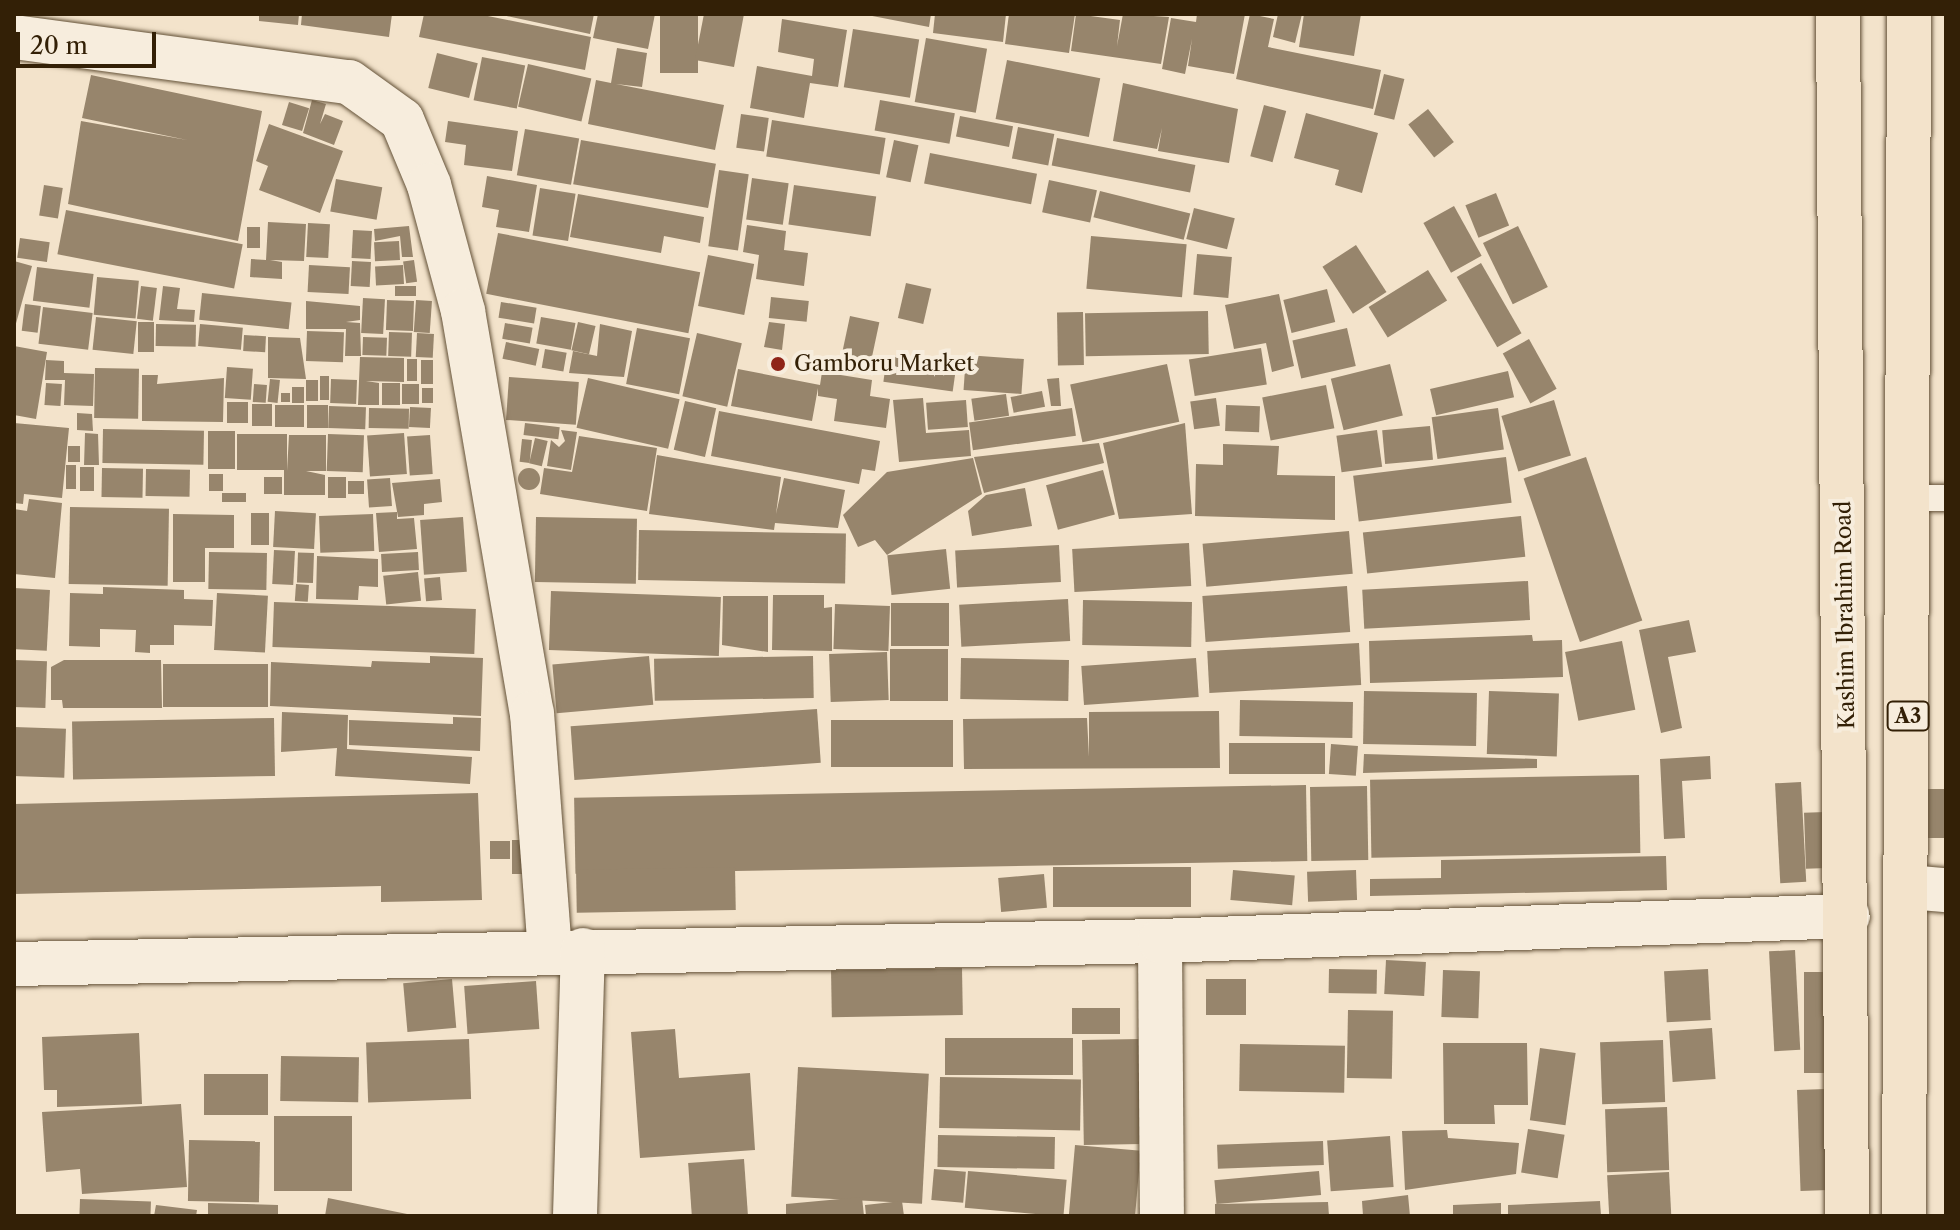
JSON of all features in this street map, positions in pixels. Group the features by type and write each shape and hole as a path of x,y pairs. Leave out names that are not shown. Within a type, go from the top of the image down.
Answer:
{"highway":[{"name":"Kashim Ibrahim Road","path":"1838,14 1848,916 1847,1216"},
{"name":"A3","path":"1904,1216 1928,888 1927,498 1909,217 1909,14"}],"street":[{"path":"14,37 349,82 402,120 429,185 463,311 532,713 566,950 575,1216"},
{"path":"14,964 566,950 1160,941 1848,916"},
{"path":"1160,941 1162,1216"}],"building":[{"path":"259,14 299,14 298,25 259,21"},
{"path":"302,14 392,14 389,37 301,25"},
{"path":"424,14 478,14 591,37 585,70 419,37"},
{"path":"497,14 594,14 590,34"},
{"path":"598,14 655,14 648,49 593,38"},
{"path":"660,14 698,14 698,73 660,73"},
{"path":"704,14 744,14 734,67 695,60"},
{"path":"862,14 931,14 929,27"},
{"path":"935,14 1006,14 1003,42 933,33"},
{"path":"1009,14 1075,14 1069,53 1005,44"},
{"path":"1076,14 1120,20 1117,46 1123,14 1169,17 1161,64 1071,51"},
{"path":"1197,14 1245,14 1234,74 1188,66 1192,39 1185,74 1162,69 1171,18 1196,22"},
{"path":"1250,14 1274,19 1268,47 1381,70 1373,109 1236,79"},
{"path":"1278,14 1302,14 1295,43 1273,37"},
{"path":"1304,14 1361,14 1354,56 1299,47"},
{"path":"782,19 847,30 838,87 810,83 804,118 750,108 757,66 812,76 814,59 778,52"},
{"path":"853,29 919,39 910,98 844,87"},
{"path":"926,38 987,49 976,113 915,102"},
{"path":"617,48 647,53 642,87 616,84 724,105 715,150 588,124 596,80 611,83"},
{"path":"437,53 478,63 469,98 428,88"},
{"path":"482,57 525,65 517,109 474,100"},
{"path":"1007,60 1100,78 1089,137 996,119"},
{"path":"528,64 591,79 581,121 518,107"},
{"path":"1384,74 1404,79 1394,120 1374,115"},
{"path":"91,75 262,111 238,241 68,204 81,121 187,140 82,118"},
{"path":"1123,83 1238,109 1229,163 1158,151 1162,128 1157,149 1113,141"},
{"path":"312,100 326,104 320,124 325,114 343,121 334,145 303,133"},
{"path":"880,100 955,113 949,144 875,131"},
{"path":"289,102 309,108 302,131 282,125"},
{"path":"1264,105 1286,111 1272,162 1250,156"},
{"path":"1428,109 1454,142 1434,157 1408,124"},
{"path":"1306,113 1378,133 1362,193 1335,185 1339,170 1294,158"},
{"path":"741,114 769,118 764,152 736,148"},
{"path":"960,116 1013,126 1009,147 956,137"},
{"path":"772,120 886,138 880,175 766,157"},
{"path":"448,121 518,131 512,171 464,165 466,145 445,142"},
{"path":"269,124 343,151 320,213 259,190 268,166 256,161"},
{"path":"1018,127 1054,134 1048,165 1012,158"},
{"path":"525,129 579,139 571,185 517,175"},
{"path":"1057,138 1195,165 1190,192 1052,165"},
{"path":"581,140 716,164 708,208 573,184"},
{"path":"894,140 918,145 911,182 886,177"},
{"path":"930,153 1037,174 1031,204 924,183"},
{"path":"719,170 749,174 738,250 708,246"},
{"path":"487,176 537,185 529,232 496,227 499,210 482,207"},
{"path":"752,178 789,183 783,225 746,220"},
{"path":"336,179 382,187 377,220 330,211"},
{"path":"1049,180 1097,190 1090,222 1042,212"},
{"path":"44,185 63,188 58,219 39,216"},
{"path":"794,185 876,197 871,236 788,225"},
{"path":"540,188 576,194 568,241 532,235"},
{"path":"1100,191 1190,213 1184,240 1093,217"},
{"path":"1496,193 1509,225 1479,238 1465,205"},
{"path":"578,194 704,217 700,243 664,236 661,253 570,237"},
{"path":"1454,206 1482,256 1451,273 1423,223"},
{"path":"1194,208 1235,218 1227,249 1186,239"},
{"path":"66,210 243,244 234,289 57,254"},
{"path":"268,222 306,224 304,261 270,260 282,262 282,279 250,277 251,259 266,260"},
{"path":"308,223 330,224 328,258 306,257"},
{"path":"747,225 786,231 784,250 808,253 804,286 756,279 759,255 743,252"},
{"path":"409,226 413,257 402,257 400,236 375,241 374,229"},
{"path":"1518,226 1548,287 1513,304 1483,243"},
{"path":"247,227 260,227 260,248 247,248"},
{"path":"353,230 372,231 371,259 352,258"},
{"path":"498,233 700,272 688,333 486,294"},
{"path":"1091,236 1187,244 1182,297 1086,289"},
{"path":"20,238 50,242 47,262 17,258"},
{"path":"399,241 400,260 375,261 374,242"},
{"path":"1356,245 1386,292 1353,314 1322,267"},
{"path":"1197,254 1232,257 1228,298 1193,295"},
{"path":"708,255 754,264 744,315 698,306"},
{"path":"414,260 417,282 406,283 403,262"},
{"path":"14,261 32,266 15,327 14,327"},
{"path":"352,261 371,262 370,287 351,286"},
{"path":"1481,263 1522,333 1497,347 1457,277"},
{"path":"309,265 350,267 349,294 308,292"},
{"path":"403,265 404,284 376,285 375,266"},
{"path":"37,267 94,274 89,308 33,301"},
{"path":"1428,270 1447,301 1388,338 1369,307"},
{"path":"97,277 139,281 136,319 94,315"},
{"path":"906,283 931,289 923,324 898,318"},
{"path":"141,286 157,288 153,321 137,319"},
{"path":"163,286 180,288 177,309 195,310 194,322 159,320"},
{"path":"395,286 416,286 416,296 395,296"},
{"path":"1327,289 1335,322 1292,333 1283,300"},
{"path":"202,293 292,302 289,329 199,320"},
{"path":"1279,294 1294,366 1272,372 1266,343 1234,349 1225,305"},
{"path":"771,297 809,301 807,322 769,318"},
{"path":"363,298 385,299 383,334 361,333"},
{"path":"387,300 414,301 413,331 386,330"},
{"path":"416,300 432,301 430,333 414,332"},
{"path":"306,301 360,306 360,320 346,322 360,323 361,356 345,356 346,329 306,329"},
{"path":"501,302 537,308 534,323 498,318"},
{"path":"25,304 41,306 38,333 22,331"},
{"path":"43,307 93,313 88,350 38,344"},
{"path":"1208,311 1209,354 1086,356 1085,313"},
{"path":"1057,312 1083,312 1084,365 1058,365"},
{"path":"850,316 879,322 871,363 841,357"},
{"path":"96,317 137,321 133,354 93,350"},
{"path":"541,317 575,323 571,350 536,344"},
{"path":"138,322 154,322 154,352 138,352"},
{"path":"578,322 596,326 589,354 571,350"},
{"path":"769,322 785,324 782,350 764,347"},
{"path":"505,323 533,328 530,344 502,339"},
{"path":"156,324 196,325 196,347 156,346"},
{"path":"200,324 243,328 241,350 198,346"},
{"path":"600,324 632,331 624,377 569,373 573,351 597,356"},
{"path":"637,328 690,338 679,394 626,384"},
{"path":"1347,328 1356,366 1301,379 1292,341"},
{"path":"307,331 344,332 343,362 306,361"},
{"path":"389,332 412,333 411,357 388,356"},
{"path":"417,333 434,334 433,358 416,357"},
{"path":"697,333 742,343 727,407 682,396"},
{"path":"244,335 266,336 265,352 243,351"},
{"path":"268,337 300,338 306,379 268,378"},
{"path":"363,337 387,338 386,356 362,355"},
{"path":"1529,339 1557,389 1530,403 1503,354"},
{"path":"506,342 539,349 536,366 502,359"},
{"path":"14,346 47,352 36,419 14,415"},
{"path":"1261,348 1267,385 1195,396 1189,359"},
{"path":"545,349 567,353 563,372 542,368"},
{"path":"966,355 1024,359 1021,394 964,390"},
{"path":"887,356 956,366 953,391 883,382"},
{"path":"360,357 404,358 404,382 366,381 379,383 379,405 358,405"},
{"path":"407,359 417,359 417,381 407,381"},
{"path":"46,360 64,361 64,373 94,374 93,406 64,405 65,380 45,380"},
{"path":"421,360 433,360 433,384 421,384"},
{"path":"1167,364 1179,422 1082,442 1070,385"},
{"path":"1390,364 1403,415 1344,430 1331,379"},
{"path":"227,367 253,369 251,400 225,398"},
{"path":"95,368 139,369 138,419 94,418"},
{"path":"738,369 820,385 822,372 872,380 870,396 890,399 886,428 834,421 837,399 818,396 818,388 812,421 731,406"},
{"path":"1508,371 1514,397 1436,415 1430,389"},
{"path":"142,375 158,375 157,384 224,378 223,422 142,421"},
{"path":"320,376 329,376 329,400 320,400"},
{"path":"509,377 579,382 576,425 506,420"},
{"path":"588,378 680,399 668,449 577,428"},
{"path":"1059,378 1061,406 1051,406 1047,379"},
{"path":"270,379 280,380 278,403 268,402"},
{"path":"331,379 357,380 356,404 330,403"},
{"path":"306,380 318,380 318,401 306,401"},
{"path":"46,383 62,384 60,406 44,405"},
{"path":"382,383 400,383 400,405 382,405"},
{"path":"254,384 267,385 266,403 253,402"},
{"path":"402,384 419,384 419,404 402,404"},
{"path":"1326,385 1334,428 1271,441 1262,397"},
{"path":"292,387 304,387 304,403 292,403"},
{"path":"422,388 433,388 433,403 422,403"},
{"path":"1042,391 1045,407 1014,413 1011,397"},
{"path":"281,393 290,393 290,402 281,402"},
{"path":"1006,394 1009,416 974,421 971,399"},
{"path":"923,398 926,433 969,430 971,456 899,462 893,400"},
{"path":"1216,398 1220,426 1194,429 1190,402"},
{"path":"966,400 968,427 928,430 926,403"},
{"path":"1554,400 1571,455 1518,472 1501,416"},
{"path":"685,401 716,408 705,457 674,450"},
{"path":"227,402 248,402 248,423 227,423"},
{"path":"252,404 272,404 272,426 252,426"},
{"path":"275,405 304,405 304,427 275,427"},
{"path":"307,405 328,405 328,428 307,428"},
{"path":"1226,405 1260,406 1259,432 1225,431"},
{"path":"329,406 366,407 365,429 328,428"},
{"path":"410,407 431,408 430,428 409,427"},
{"path":"369,408 409,409 409,429 369,428"},
{"path":"1072,408 1076,436 973,450 969,422"},
{"path":"1498,408 1504,450 1437,459 1432,417"},
{"path":"719,411 880,441 875,471 862,469 859,484 711,456"},
{"path":"77,413 92,414 93,431 77,430"},
{"path":"14,423 69,428 62,498 24,494 23,504 14,503"},
{"path":"525,423 560,427 558,439 524,435"},
{"path":"1185,423 1192,514 1119,519 1103,443"},
{"path":"1430,426 1433,460 1385,464 1382,430"},
{"path":"103,429 204,431 203,465 102,463"},
{"path":"561,430 577,432 571,470 547,466 551,440 559,447 565,441"},
{"path":"1377,430 1382,467 1342,472 1336,436"},
{"path":"208,431 235,431 235,469 208,469"},
{"path":"85,433 98,434 99,465 84,465"},
{"path":"404,433 407,474 370,476 367,436"},
{"path":"237,434 287,434 287,471 289,435 326,435 326,471 306,471 325,475 325,495 284,495 284,470 237,470"},
{"path":"328,434 364,435 363,472 327,471"},
{"path":"430,435 433,474 410,476 407,437"},
{"path":"579,436 657,448 647,511 540,494 544,468 572,472"},
{"path":"535,438 548,441 542,466 529,463"},
{"path":"522,439 532,440 530,463 520,462"},
{"path":"1099,443 1104,463 984,493 974,457"},
{"path":"1223,444 1279,446 1277,475 1335,476 1335,520 1195,516 1196,464 1223,465"},
{"path":"68,446 80,446 80,462 68,462"},
{"path":"657,455 781,477 776,514 784,478 845,490 838,528 775,523 774,530 649,514"},
{"path":"1506,457 1512,503 1359,521 1353,476"},
{"path":"1586,457 1642,621 1580,642 1524,478"},
{"path":"973,458 982,494 887,555 875,540 858,547 843,515 887,472"},
{"path":"66,465 76,465 76,489 66,489"},
{"path":"80,467 94,467 94,491 80,491"},
{"path":"102,468 143,469 142,498 101,497"},
{"path":"529,468 537,471 540,479 537,487 529,490 521,487 518,479 521,471"},
{"path":"146,469 190,470 190,497 146,496"},
{"path":"1103,470 1115,514 1058,530 1046,485"},
{"path":"209,474 223,474 223,491 209,491"},
{"path":"264,477 282,477 282,494 264,494"},
{"path":"328,477 346,477 346,498 328,498"},
{"path":"390,478 392,506 369,508 367,480"},
{"path":"440,479 442,502 424,504 424,515 398,517 392,483"},
{"path":"348,481 364,481 364,494 348,494"},
{"path":"1025,488 1032,526 972,536 968,511 986,495"},
{"path":"222,493 246,493 246,502 222,502"},
{"path":"29,499 62,503 55,578 14,574 14,509 27,511"},
{"path":"70,507 169,509 168,586 69,584"},
{"path":"275,511 316,513 314,549 273,547"},
{"path":"397,512 397,519 414,518 417,549 379,552 376,513"},
{"path":"251,513 269,513 269,545 251,545"},
{"path":"173,514 234,515 234,548 205,548 205,582 173,582"},
{"path":"373,514 374,551 320,553 319,516"},
{"path":"1521,516 1525,557 1367,573 1363,533"},
{"path":"463,517 467,572 424,575 420,520"},
{"path":"536,517 637,519 636,584 535,582"},
{"path":"639,530 846,534 845,584 638,580"},
{"path":"1349,531 1353,574 1206,587 1203,544"},
{"path":"1189,543 1191,586 1074,592 1072,549"},
{"path":"1059,545 1061,582 957,587 955,550"},
{"path":"946,549 950,589 892,595 887,555"},
{"path":"274,550 295,551 293,585 272,584"},
{"path":"209,552 267,553 266,590 208,589"},
{"path":"298,552 314,553 313,583 297,582"},
{"path":"418,552 419,570 382,572 381,554"},
{"path":"317,556 378,559 378,587 359,586 358,600 316,599"},
{"path":"418,572 421,601 386,604 383,576"},
{"path":"440,577 442,600 426,601 424,578"},
{"path":"1528,581 1530,620 1364,629 1362,590"},
{"path":"296,584 309,585 308,602 295,601"},
{"path":"1347,586 1350,632 1206,642 1202,596"},
{"path":"103,587 184,590 184,599 213,600 212,626 174,625 174,645 150,645 150,653 135,652 136,630 100,629 100,647 69,646 70,593 103,594"},
{"path":"14,588 50,590 47,651 14,649"},
{"path":"551,591 721,597 719,656 549,650"},
{"path":"217,593 268,596 265,653 214,650"},
{"path":"773,595 824,595 824,608 832,607 832,651 772,650"},
{"path":"723,596 768,596 768,652 722,645"},
{"path":"1068,599 1070,641 961,647 959,605"},
{"path":"1083,600 1192,602 1191,647 1082,645"},
{"path":"274,602 476,609 474,654 272,647"},
{"path":"891,603 949,603 949,646 891,646"},
{"path":"835,604 890,606 888,651 833,649"},
{"path":"1689,620 1696,652 1668,657 1682,728 1661,733 1639,630"},
{"path":"1532,635 1533,641 1562,640 1563,677 1370,683 1369,641"},
{"path":"1622,641 1635,710 1578,721 1565,652"},
{"path":"1359,643 1361,685 1209,693 1207,651"},
{"path":"890,649 948,649 948,701 890,701"},
{"path":"887,652 889,700 831,702 829,654"},
{"path":"430,656 483,658 481,716 270,706 271,662 371,667 372,661 430,663"},
{"path":"649,656 653,705 557,713 552,664"},
{"path":"813,656 814,698 655,701 654,659"},
{"path":"961,658 1069,660 1068,701 960,699"},
{"path":"1196,658 1199,697 1084,705 1081,666"},
{"path":"14,660 47,661 45,708 14,707"},
{"path":"64,660 161,660 162,708 63,708 62,700 51,700 51,667"},
{"path":"163,664 268,664 268,707 163,707"},
{"path":"1364,691 1477,693 1476,746 1363,744"},
{"path":"1489,691 1559,693 1557,756 1487,754"},
{"path":"1240,700 1353,702 1352,738 1239,736"},
{"path":"817,709 821,763 574,780 571,726"},
{"path":"1219,711 1220,768 964,769 963,719 1087,718 1089,757 1089,712"},
{"path":"282,712 348,715 347,749 472,757 470,784 335,776 337,748 281,752"},
{"path":"453,717 481,718 480,751 349,745 349,720 453,724"},
{"path":"274,718 275,776 73,780 72,722"},
{"path":"831,720 953,720 953,767 831,767"},
{"path":"14,727 66,729 64,778 14,776"},
{"path":"1229,743 1325,743 1325,774 1229,774"},
{"path":"1331,744 1358,746 1356,776 1329,774"},
{"path":"1364,754 1537,759 1537,768 1363,773"},
{"path":"1710,756 1711,779 1682,781 1685,838 1664,839 1660,759"},
{"path":"1639,775 1640,853 1371,858 1370,780"},
{"path":"1801,782 1806,882 1780,883 1775,783"},
{"path":"1306,785 1307,861 575,874 574,798"},
{"path":"1367,786 1368,860 1311,861 1310,787"},
{"path":"1927,789 1946,789 1946,838 1927,838"},
{"path":"478,793 482,900 381,902 381,886 14,894 14,804"},
{"path":"1826,812 1828,868 1806,869 1804,813"},
{"path":"512,840 540,840 540,874 512,874"},
{"path":"490,841 510,841 510,859 490,859"},
{"path":"1666,856 1667,890 1370,896 1370,879 1441,878 1441,860"},
{"path":"735,867 736,910 577,913 576,870"},
{"path":"1053,867 1191,867 1191,907 1053,907"},
{"path":"1233,870 1295,875 1292,905 1230,900"},
{"path":"1356,870 1357,900 1308,902 1307,872"},
{"path":"1044,874 1047,908 1001,912 998,878"},
{"path":"1795,950 1800,1050 1774,1051 1769,951"},
{"path":"1386,960 1426,962 1424,996 1384,994"},
{"path":"962,968 963,1015 832,1017 831,970"},
{"path":"1329,969 1377,970 1377,994 1329,993"},
{"path":"1708,969 1711,1020 1667,1022 1664,971"},
{"path":"1443,970 1480,971 1478,1018 1441,1017"},
{"path":"1804,972 1831,972 1831,1073 1804,1073"},
{"path":"452,979 456,1028 407,1032 403,983"},
{"path":"1206,979 1246,979 1246,1015 1206,1015"},
{"path":"536,981 539,1029 468,1034 464,986"},
{"path":"1072,1008 1120,1008 1120,1034 1072,1034"},
{"path":"1348,1010 1393,1011 1392,1079 1347,1078"},
{"path":"1712,1028 1716,1079 1673,1082 1669,1031"},
{"path":"675,1029 679,1078 750,1073 755,1150 640,1158 631,1032"},
{"path":"139,1033 142,1104 57,1107 57,1090 44,1090 42,1037"},
{"path":"945,1038 1073,1038 1073,1075 945,1075"},
{"path":"469,1039 471,1099 368,1103 366,1043"},
{"path":"1140,1039 1142,1144 1084,1145 1082,1040"},
{"path":"1663,1040 1665,1102 1602,1104 1600,1042"},
{"path":"1443,1043 1527,1043 1528,1105 1494,1105 1495,1124 1444,1124"},
{"path":"1240,1044 1345,1046 1344,1093 1239,1091"},
{"path":"1540,1048 1576,1053 1565,1125 1530,1120"},
{"path":"281,1056 359,1057 358,1102 280,1101"},
{"path":"798,1067 929,1074 922,1204 791,1197"},
{"path":"204,1074 268,1074 268,1115 204,1115"},
{"path":"940,1077 1081,1079 1080,1130 939,1128"},
{"path":"1825,1089 1829,1190 1801,1191 1797,1090"},
{"path":"181,1104 187,1187 82,1194 80,1169 46,1172 42,1112"},
{"path":"1667,1107 1669,1170 1607,1172 1605,1109"},
{"path":"274,1116 352,1116 352,1191 274,1191"},
{"path":"1528,1129 1565,1135 1558,1178 1521,1172"},
{"path":"1447,1130 1448,1138 1519,1143 1516,1174 1405,1190 1402,1131"},
{"path":"938,1135 1055,1137 1054,1169 937,1167"},
{"path":"1390,1136 1394,1187 1331,1191 1327,1140"},
{"path":"189,1140 260,1141 259,1202 188,1201"},
{"path":"1323,1141 1324,1165 1218,1169 1217,1145"},
{"path":"1075,1145 1141,1151 1135,1216 1069,1215"},
{"path":"744,1159 748,1216 692,1216 688,1163"},
{"path":"934,1169 966,1172 963,1203 931,1200"},
{"path":"968,1171 1067,1180 1063,1216 965,1208"},
{"path":"1319,1171 1321,1195 1216,1204 1214,1180"},
{"path":"1669,1172 1671,1216 1609,1216 1607,1175"},
{"path":"1408,1195 1410,1216 1363,1216 1362,1201"},
{"path":"862,1197 864,1216 786,1216 786,1204"},
{"path":"328,1198 412,1215 412,1216 325,1216"},
{"path":"80,1199 151,1201 150,1216 79,1216"},
{"path":"902,1201 904,1216 866,1216 865,1205"},
{"path":"1600,1201 1601,1216 1508,1216 1508,1205"},
{"path":"1328,1202 1329,1216 1215,1216 1215,1204"},
{"path":"208,1203 278,1205 278,1216 208,1216"},
{"path":"1501,1203 1501,1216 1453,1216 1453,1205"},
{"path":"156,1205 197,1210 196,1216 154,1216"}],"place":[{"name":"Gamboru Market","path":"778,364"}]}
